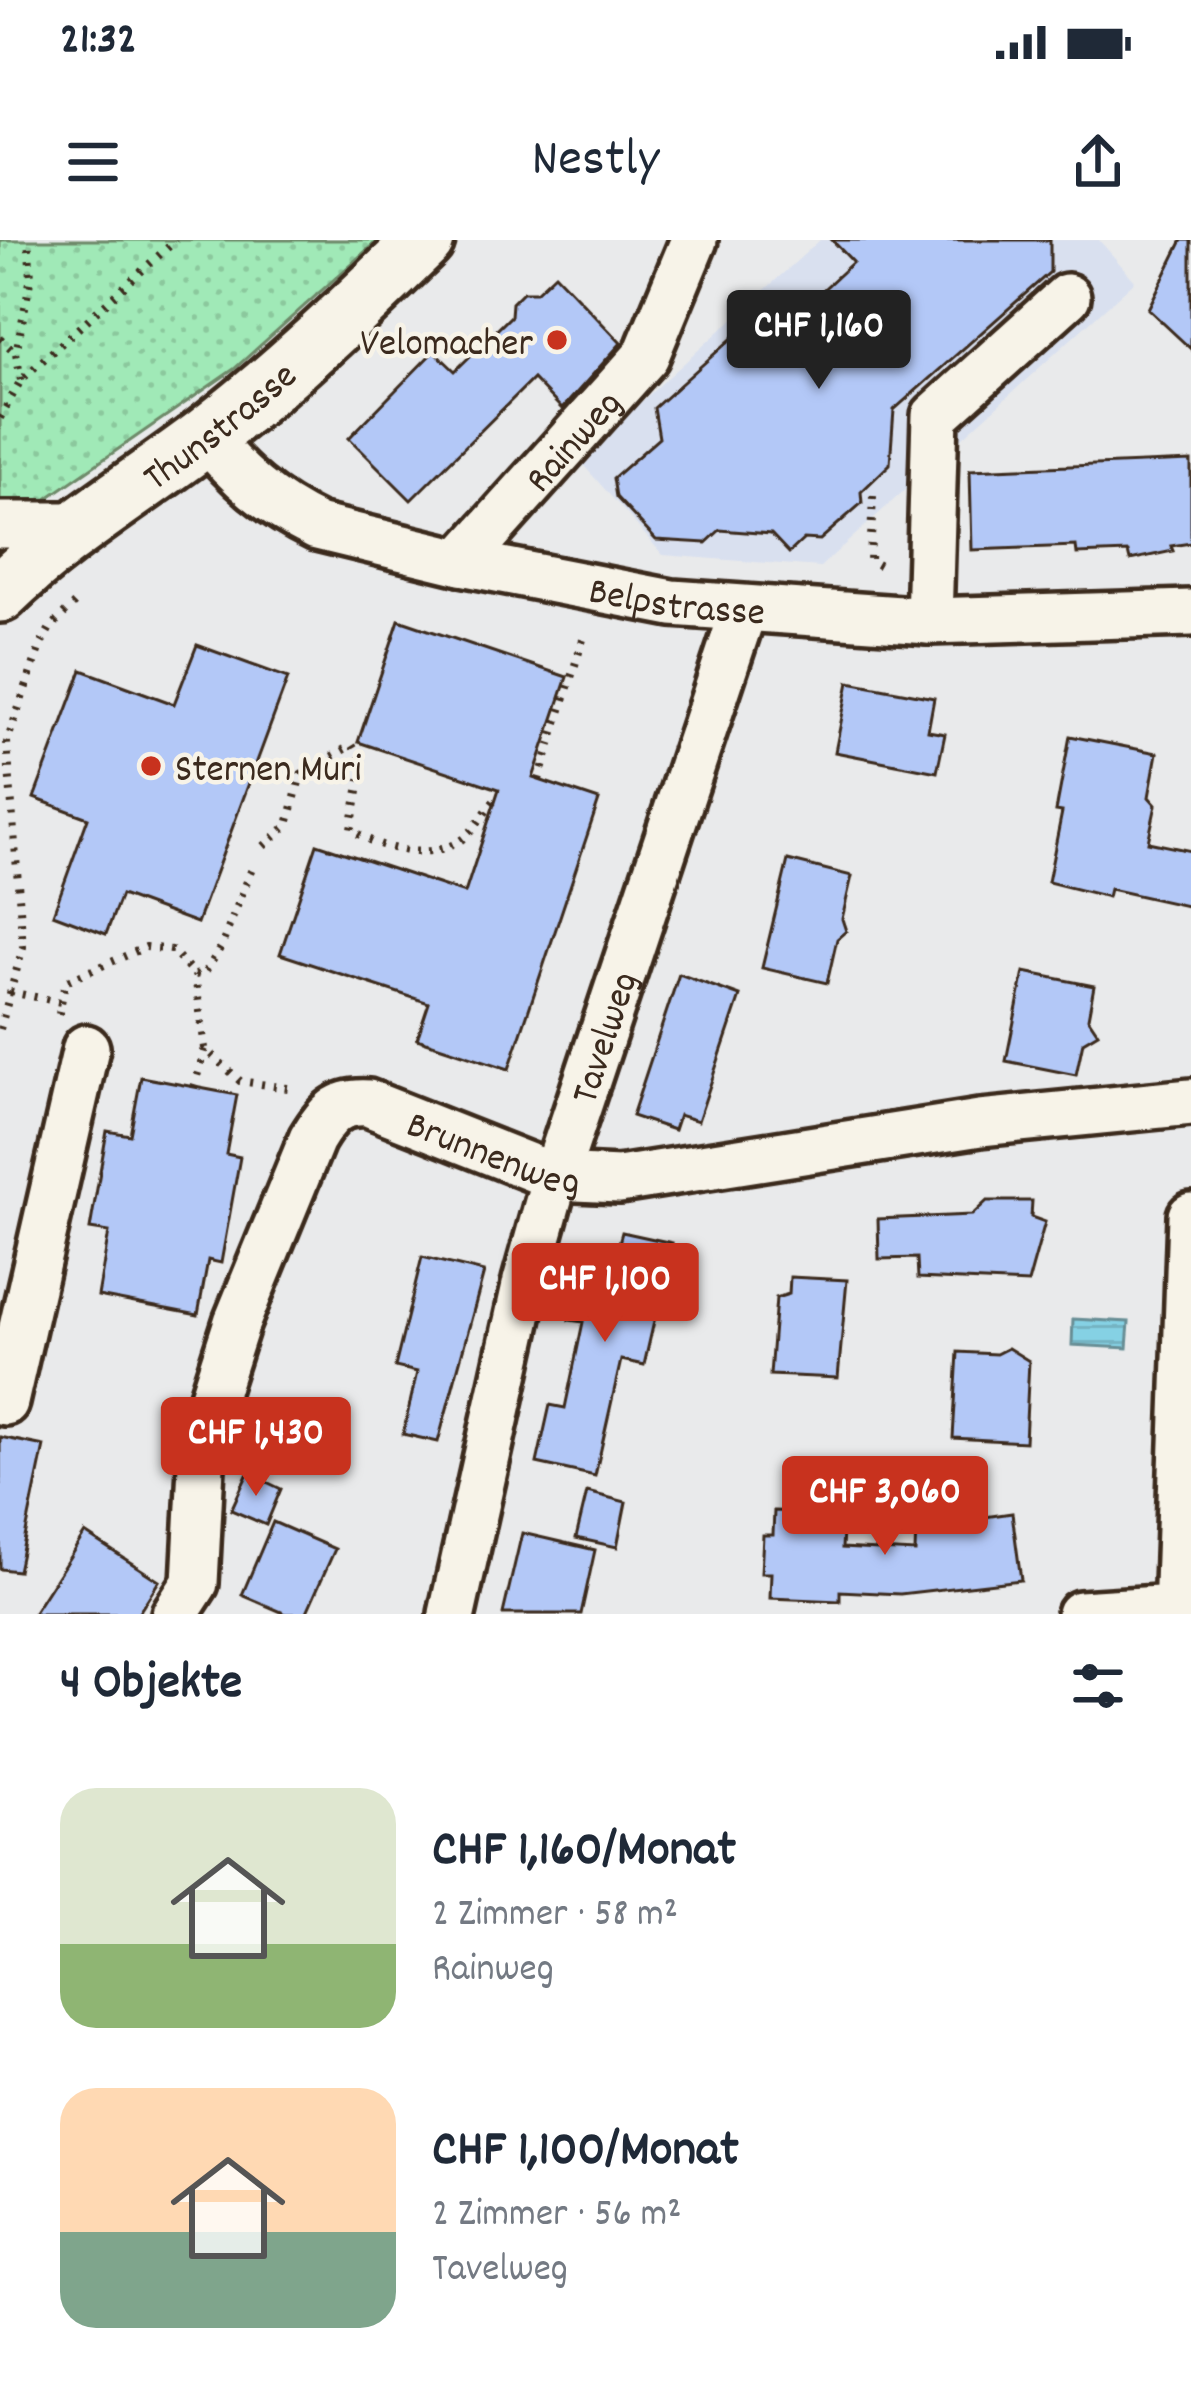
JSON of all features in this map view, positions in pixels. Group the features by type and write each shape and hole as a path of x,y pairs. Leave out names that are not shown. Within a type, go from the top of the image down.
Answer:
{"main road":[{"name":"Thunstrasse","path":"0,593 81,525 206,436 425,240"}],"street":[{"name":"Rainweg","path":"461,562 646,356 694,240"},
{"path":"929,621 934,416 1067,297"},
{"name":"Belpstrasse","path":"206,436 250,486 317,527 598,591 672,603 929,621 1191,614"},
{"path":"0,524 81,525"},
{"name":"Tavelweg","path":"452,1614 526,1281 555,1177 744,609"},
{"path":"0,1401 5,1402 86,1048"},
{"name":"Brunnenweg","path":"175,1614 195,1583 203,1428 237,1322 312,1138 324,1119 344,1104 368,1102 555,1177 619,1180 980,1123 1191,1102"},
{"path":"1080,1614 1181,1609 1191,1216"}],"path":[{"path":"21,380 16,353 31,277 28,240"},
{"path":"0,418 21,380 176,240"},
{"path":"0,338 16,353"},
{"path":"873,496 870,560 882,567"},
{"path":"0,1029 23,947 7,742 40,646 50,628 92,585"},
{"path":"538,780 598,591"},
{"path":"264,846 288,825 301,774 352,745 362,763 362,783 351,829 366,841 406,850 451,846 469,834 496,799"},
{"path":"195,976 205,973 221,947 253,866"},
{"path":"86,1048 53,1042 65,982 146,947 172,950 195,976 206,1048 194,1088"},
{"path":"10,992 61,1002"},
{"path":"206,1048 240,1081 287,1087"}],"shaded area":[{"path":"820,240 1099,240 1135,281 820,567 663,555 578,459"}],"green space":[{"path":"0,240 378,240 234,369 0,531"}],"water":[{"path":"1073,1319 1129,1322 1127,1348 1072,1345"}],"building":[{"path":"832,240 1050,240 1050,272 894,410 890,464 861,492 862,503 820,540 804,539 789,553 771,534 720,530 706,543 656,540 616,497 613,478 659,438 654,408 758,315 776,333 853,262"},
{"path":"1182,240 1191,240 1191,349 1148,309"},
{"path":"555,274 621,343 562,409 533,379 411,500 349,438 434,351 455,371 511,316 512,303 523,292 536,292"},
{"path":"1191,461 1191,543 1171,546 1173,551 1130,560 1128,552 1077,554 1076,546 972,550 970,470"},
{"path":"399,620 567,677 533,778 599,800 509,1069 417,1039 429,1003 280,954 317,844 465,893 499,789 358,742"},
{"name":"Sternen Muri","path":"197,645 288,678 197,923 121,895 106,934 53,914 88,818 34,798 82,670 174,704"},
{"path":"849,682 934,698 928,731 945,734 937,772 835,752"},
{"path":"1070,736 1157,753 1149,797 1156,805 1148,842 1191,851 1191,907 1110,889 1108,897 1048,882"},
{"path":"788,860 852,876 842,919 846,931 837,939 827,983 762,968"},
{"path":"1024,972 1094,986 1088,1018 1098,1033 1083,1042 1076,1075 1006,1061"},
{"path":"679,974 740,996 698,1121 679,1115 674,1130 632,1116"},
{"path":"141,1077 237,1095 226,1154 240,1157 221,1263 208,1260 198,1315 98,1296 109,1232 90,1229 107,1131 130,1135"},
{"path":"987,1201 1032,1201 1031,1217 1045,1222 1028,1283 918,1278 917,1258 879,1259 878,1219 972,1215"},
{"path":"622,1232 672,1243 644,1365 621,1360 595,1476 537,1463 550,1405 565,1408 583,1322 569,1320 581,1265 586,1266 590,1245 617,1250"},
{"path":"422,1257 484,1272 438,1442 403,1434 417,1372 395,1367"},
{"path":"790,1277 847,1280 838,1378 770,1375 776,1298 789,1294"},
{"path":"1008,1348 1029,1361 1025,1442 953,1438 958,1352 996,1354"},
{"path":"0,1437 44,1446 18,1571 0,1569"},
{"path":"248,1473 281,1489 266,1525 231,1510"},
{"path":"587,1492 626,1502 617,1547 576,1538"},
{"path":"774,1511 844,1514 842,1548 915,1552 916,1527 1012,1513 1021,1580 900,1594 840,1591 840,1601 770,1598 771,1573 761,1573 763,1535 773,1535"},
{"path":"273,1522 335,1549 306,1614 286,1614 242,1595"},
{"path":"85,1533 159,1581 138,1614 33,1614"},
{"path":"522,1533 595,1550 581,1614 503,1614"}],"place":[{"name":"Velomacher","path":"557,340"},
{"name":"Sternen Muri","path":"151,766"}]}
